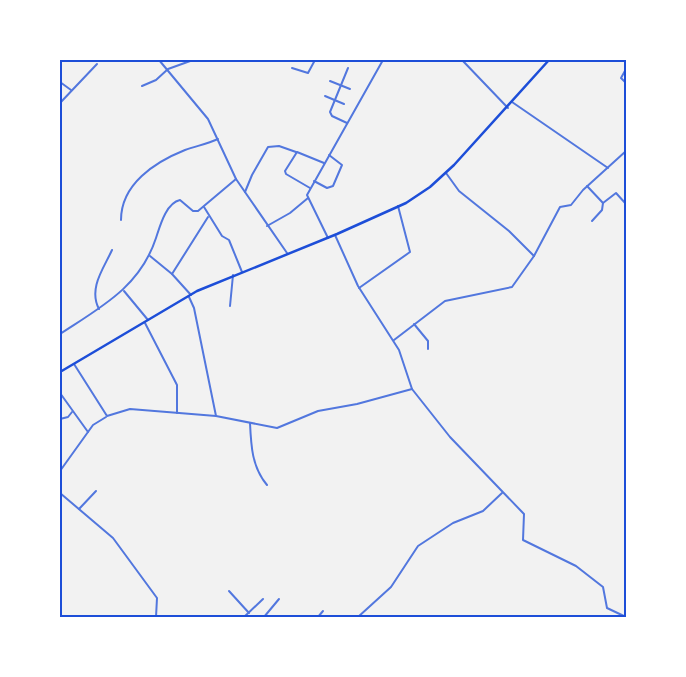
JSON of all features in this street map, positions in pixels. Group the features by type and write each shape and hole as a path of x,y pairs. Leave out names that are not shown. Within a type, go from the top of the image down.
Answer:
{"main road":[{"path":"60,372 190,295 233,275 335,235 398,206 430,187 446,173 508,108 549,60"}],"street":[{"path":"159,60 208,120 236,179 287,254"},
{"path":"142,86 156,80 168,69 193,60"},
{"path":"292,68 308,73 314,60"},
{"path":"328,238 308,198 310,188 383,60"},
{"path":"462,60 508,108"},
{"path":"60,104 97,64"},
{"path":"346,123 330,115 348,68"},
{"path":"626,69 621,78 626,83"},
{"path":"330,81 350,89"},
{"path":"60,82 71,90"},
{"path":"325,96 344,104"},
{"path":"512,102 608,168"},
{"path":"121,220 121,211 129,192 146,172 183,151 207,144 218,138"},
{"path":"245,192 252,175 268,147 279,146 324,163"},
{"path":"297,152 285,172 310,188"},
{"path":"394,340 445,301 510,288 534,256 560,207 571,205 587,186 626,152"},
{"path":"314,181 327,188 333,186 342,165 329,155"},
{"path":"446,173 459,191 513,235 534,256"},
{"path":"60,334 124,290 150,256 161,224 172,204 181,200 195,211 204,207 236,179"},
{"path":"587,186 602,203 602,210 592,221"},
{"path":"602,203 616,193 626,204"},
{"path":"267,226 290,213 308,198"},
{"path":"359,288 410,252 398,206"},
{"path":"204,207 222,236 229,240 242,272"},
{"path":"172,274 209,216"},
{"path":"335,235 359,288 394,340 412,389 450,437 524,514 522,536 526,542 581,569 604,587 606,607 626,617"},
{"path":"99,308 94,301 97,283 112,250"},
{"path":"150,256 172,274 190,295 216,416"},
{"path":"230,306 233,275"},
{"path":"124,290 148,320"},
{"path":"145,322 176,383 177,413"},
{"path":"414,324 428,341 428,349"},
{"path":"74,364 108,416"},
{"path":"60,471 98,421 127,409 216,416 277,428 318,410 356,404 412,389"},
{"path":"60,393 88,432"},
{"path":"60,419 68,417 72,412"},
{"path":"250,424 253,457 257,470 267,485"},
{"path":"78,509 96,491"},
{"path":"60,493 113,538 157,598 156,617"},
{"path":"358,617 392,587 418,546 453,523 483,511 502,493"},
{"path":"230,591 249,613"},
{"path":"244,617 263,599"},
{"path":"264,617 279,599"},
{"path":"318,617 323,611"}]}
